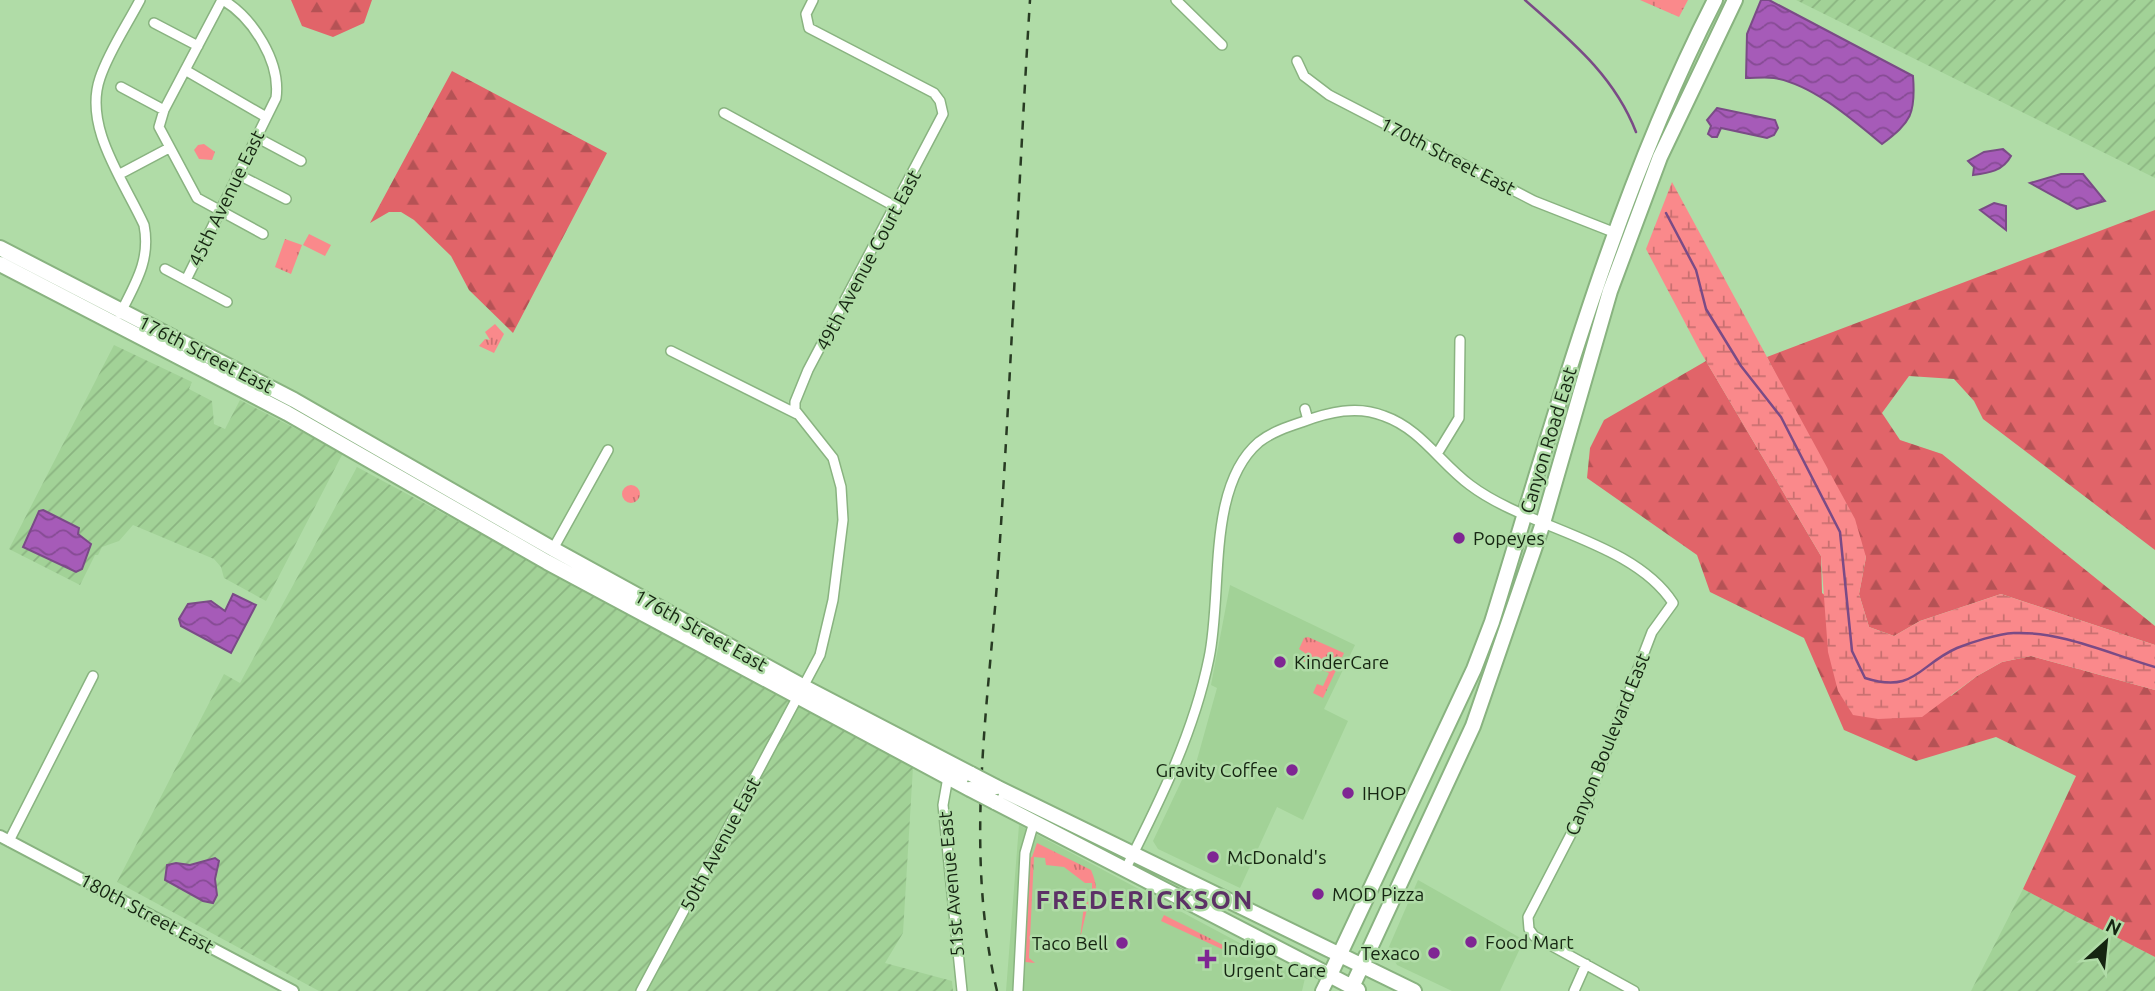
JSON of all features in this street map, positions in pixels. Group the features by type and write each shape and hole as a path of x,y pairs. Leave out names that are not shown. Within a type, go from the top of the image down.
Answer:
{"main road":[{"name":"Canyon Road East","path":"1322,991 1474,669 1614,232 1673,83 1715,0"},
{"name":"Canyon Road East","path":"1354,990 1363,964 1473,726 1543,523 1610,291 1660,157 1735,0"},
{"path":"1610,291 1619,242 1614,232"},
{"name":"176th Street East","path":"0,248 450,503 547,562 995,794 1134,853 1414,991"},
{"name":"176th Street East","path":"0,264 294,400 948,777 970,781"},
{"path":"450,503 456,500 521,536 538,540"},
{"name":"176th Street East","path":"995,794 1034,822 1330,975 1354,990"}],"street":[{"path":"118,317 143,267 147,240 144,225 98,131 97,93 100,78 140,0"},
{"path":"223,0 164,110 159,127 192,193 263,234"},
{"name":"45th Avenue East","path":"186,280 276,98 276,79 253,26 223,0"},
{"name":"49th Avenue Court East","path":"797,414 795,402 808,370 941,124 942,106 937,96 926,88 816,33 806,22 813,0"},
{"path":"1176,0 1222,45"},
{"path":"154,23 198,46"},
{"name":"170th Street East","path":"1297,61 1304,76 1329,94 1534,201 1614,232"},
{"path":"185,70 266,117"},
{"path":"121,88 164,110"},
{"path":"724,113 896,207"},
{"path":"256,137 301,161"},
{"path":"120,174 169,148"},
{"path":"237,174 286,199"},
{"path":"166,269 227,302"},
{"path":"1437,454 1459,418 1460,340"},
{"path":"671,351 797,414"},
{"path":"1305,409 1308,420"},
{"path":"1126,868 1160,799 1199,697 1214,630 1222,517 1230,483 1247,455 1260,442 1275,432 1341,410 1385,416 1417,434 1469,485 1543,523"},
{"name":"50th Avenue East","path":"641,991 820,655 834,600 843,520 841,487 833,458 797,414"},
{"path":"554,549 608,450"},
{"name":"Canyon Boulevard East","path":"1543,523 1616,556 1651,578 1673,603 1652,632 1585,807 1528,917 1529,929 1534,936 1634,991"},
{"path":"4,838 93,676"},
{"name":"51st Avenue East","path":"948,777 943,805 962,991"},
{"path":"1018,991 1025,853 1034,822"},
{"name":"180th Street East","path":"4,838 293,991"},
{"path":"1574,991 1586,964"}],"shaded area":[{"path":"1796,0 2155,0 2155,178"},
{"path":"114,345 192,382 189,389 212,401 214,424 225,429 240,400 343,453 266,601 224,578 221,567 214,559 133,525 119,541 102,547 80,585 9,549"},
{"path":"357,467 913,767 903,933 885,963 952,981 953,991 319,991 117,882 224,674 240,683"},
{"path":"1230,585 1355,645 1324,709 1348,721 1303,820 1277,807 1240,888 1158,849 1153,841 1189,765 1195,767 1217,688 1211,685"},
{"path":"1019,825 1305,978 1302,991 1006,991"},
{"path":"1418,880 1524,940 1500,991 1452,991 1397,965 1388,949"},
{"path":"2023,889 2155,957 2155,991 1971,991"}],"green space":[{"path":"291,0 372,0 364,23 333,37 302,26"},
{"path":"1640,0 1688,0 1679,17"},
{"path":"452,71 607,153 513,333 469,290 451,256 414,220 401,212 389,212 370,223"},
{"path":"204,144 215,152 212,160 199,159 194,150 198,145"},
{"path":"1672,182 1855,519 1866,557 1859,594 1869,627 1894,636 1920,621 2001,594 2155,645 2155,690 2031,656 2002,662 1977,676 1922,717 1878,719 1853,715 1838,691 1828,652 1821,556 1700,351 1646,249"},
{"path":"2155,210 2155,550 1983,419 1974,401 1954,379 1909,376 1882,413 1900,440 1942,454 2155,626 2155,645 2001,594 1920,621 1894,636 1869,627 1859,594 1866,557 1767,357"},
{"path":"309,234 331,245 325,256 303,245"},
{"path":"285,239 302,245 291,274 275,267"},
{"path":"495,324 504,334 494,353 479,346 485,339 490,340 485,332"},
{"path":"1706,361 1821,556 1822,593 1951,696 1977,676 2002,662 2031,656 2155,690 2155,957 2023,889 2076,776 1996,737 1916,761 1844,730 1804,638 1710,592 1697,555 1587,478 1590,448 1604,420"},
{"path":"627,485 635,485 640,494 638,501 627,503 622,498 622,490"},
{"path":"1308,637 1344,653 1323,698 1313,693 1317,684 1323,686 1329,673 1303,661 1305,653 1299,649 1304,638"},
{"path":"1037,843 1091,870 1096,892 1094,901 1087,909 1080,939 1084,905 1092,898 1092,883 1085,883 1064,867 1046,865 1045,858 1034,857 1029,958 1035,963 1025,962 1028,858 1032,857"},
{"path":"1164,915 1231,949 1226,957 1226,951 1161,921"}],"water":[{"path":"1761,0 1769,0 1913,76 1912,108 1910,116 1900,129 1882,144 1831,104 1803,87 1774,78 1746,78 1747,34"},
{"path":"1717,108 1775,120 1778,128 1774,135 1767,138 1721,128 1717,137 1712,137 1708,134 1711,126 1707,120"},
{"path":"2003,149 2011,156 2004,165 1990,172 1973,175 1974,167 1968,161 1984,152"},
{"path":"2061,174 2083,174 2105,201 2077,209 2030,183"},
{"path":"1994,203 2006,206 2006,230 1980,210"},
{"path":"43,510 79,528 78,534 91,544 82,569 76,572 23,547 39,511"},
{"path":"233,594 256,605 231,653 181,626 179,619 188,604 211,601 225,611"},
{"path":"215,858 219,861 215,879 217,895 213,903 203,901 165,880 167,865 190,865"}],"waterway":[{"path":"1525,0 1574,44 1603,76 1616,93 1636,132"},
{"path":"1666,213 1696,270 1706,309 1741,366 1781,417 1840,532 1852,651 1865,678 1882,682 1906,680 1957,648 2014,633 2067,639 2155,667"}],"railway":[{"path":"997,991 987,939 982,887 981,781 1003,499 1030,0"}],"place":[{"name":"Popeyes","path":"1459,538"},
{"name":"KinderCare","path":"1280,662"},
{"name":"Gravity Coffee","path":"1292,770"},
{"name":"IHOP","path":"1348,793"},
{"name":"McDonald's","path":"1213,857"},
{"name":"MOD Pizza","path":"1318,894"},
{"name":"Food Mart","path":"1471,942"},
{"name":"Taco Bell","path":"1122,943"},
{"name":"Texaco","path":"1434,953"},
{"name":"Indigo Urgent Care","path":"1207,959"}],"district":[{"name":"FREDERICKSON","path":"1145,899"}]}
